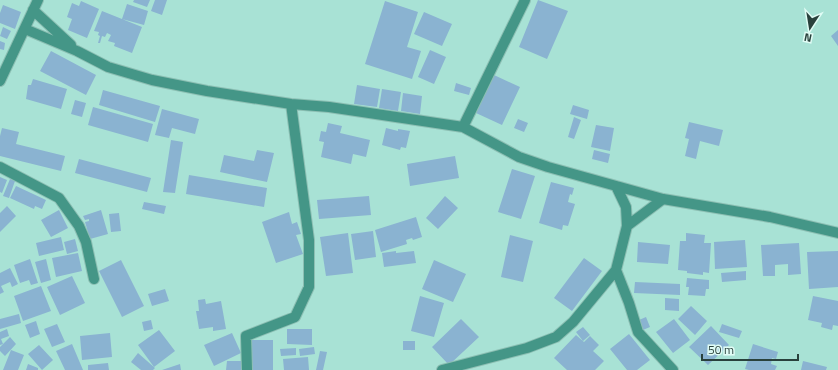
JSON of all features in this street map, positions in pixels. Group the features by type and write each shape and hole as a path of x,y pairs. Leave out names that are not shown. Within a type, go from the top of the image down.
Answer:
{"street":[{"path":"0,81 38,0"},
{"path":"464,127 525,0"},
{"path":"33,10 77,51"},
{"path":"25,29 77,51 108,67 152,80 207,91 291,104 337,108 464,127 520,157 548,167 663,198 770,217 838,233"},
{"path":"247,370 246,336 294,317 309,287 309,240 291,104"},
{"path":"0,167 59,198 79,226 86,242 94,279"},
{"path":"442,370 527,348 556,337 573,322 616,270 627,226 626,207 616,186"},
{"path":"627,226 663,198"},
{"path":"616,270 629,303 638,332 673,370"}],"building":[{"path":"134,0 150,0 147,7 133,2"},
{"path":"155,0 167,0 162,15 151,11"},
{"path":"538,0 568,11 547,59 519,47"},
{"path":"81,1 99,9 87,38 68,30 72,19 67,17 72,3 79,6"},
{"path":"385,1 418,12 407,47 421,51 412,79 365,64"},
{"path":"127,4 148,11 144,25 122,19"},
{"path":"3,5 21,12 15,29 0,23 0,13"},
{"path":"102,11 142,27 132,53 114,46 115,43 108,41 111,35 107,33 105,37 102,36 100,43 98,43 100,36 98,35 99,32 94,31"},
{"path":"424,12 452,24 442,46 414,34"},
{"path":"3,27 11,31 7,39 0,36"},
{"path":"838,30 838,46 831,36"},
{"path":"0,41 5,43 4,50 0,49"},
{"path":"430,50 446,57 434,84 418,77"},
{"path":"51,51 96,75 86,95 40,71"},
{"path":"494,75 520,87 502,125 476,113"},
{"path":"33,79 67,89 61,109 26,99 28,85 31,85"},
{"path":"456,83 471,88 469,95 454,91"},
{"path":"357,85 380,89 377,107 354,104"},
{"path":"382,89 401,92 398,111 379,108"},
{"path":"103,90 160,106 155,122 99,105"},
{"path":"403,93 422,96 420,114 401,111"},
{"path":"75,100 86,103 82,117 71,114"},
{"path":"573,105 589,110 587,119 570,114"},
{"path":"93,107 153,124 148,142 88,125"},
{"path":"162,109 199,119 195,134 172,128 169,138 155,135"},
{"path":"574,117 581,120 574,139 568,137"},
{"path":"518,119 528,123 524,132 514,128"},
{"path":"689,122 723,130 719,146 700,141 696,159 685,156 689,139 685,138"},
{"path":"328,123 342,126 340,133 370,140 366,157 353,154 351,164 321,157 324,142 319,141 321,131 326,132"},
{"path":"596,125 614,128 610,151 591,147"},
{"path":"2,128 19,132 16,144 65,156 61,171 0,156 0,136"},
{"path":"386,128 398,131 398,129 410,131 406,148 401,147 400,150 382,145"},
{"path":"171,140 183,142 175,193 163,192"},
{"path":"257,150 274,153 267,182 220,172 224,155 254,161"},
{"path":"594,150 610,154 608,163 592,159"},
{"path":"455,156 459,178 410,186 407,164"},
{"path":"79,159 151,178 147,192 75,173"},
{"path":"512,169 535,176 521,219 498,212"},
{"path":"189,175 267,188 264,207 186,194"},
{"path":"0,177 7,180 2,193 0,192"},
{"path":"10,179 15,181 9,198 3,196"},
{"path":"551,182 574,188 572,195 570,194 568,202 575,204 568,226 563,225 562,230 539,223"},
{"path":"16,186 46,200 42,209 35,206 34,209 10,198"},
{"path":"369,196 371,215 319,219 317,200"},
{"path":"445,196 458,208 438,229 426,218"},
{"path":"144,202 166,206 164,214 142,209"},
{"path":"7,206 16,216 0,232 0,213"},
{"path":"59,210 68,228 51,237 41,220"},
{"path":"101,210 108,234 90,239 85,222 89,221 89,219 85,220 83,216"},
{"path":"289,212 292,224 297,222 301,234 296,235 303,254 276,263 262,222"},
{"path":"119,213 121,231 111,232 109,214"},
{"path":"416,217 422,237 413,240 412,238 406,240 407,244 381,252 375,230"},
{"path":"373,231 376,257 355,260 351,234"},
{"path":"348,233 353,273 326,276 320,237"},
{"path":"686,233 705,235 704,243 711,243 709,273 703,272 703,275 678,270 680,241 686,241"},
{"path":"510,235 533,241 523,282 501,277"},
{"path":"61,237 64,250 39,256 36,243"},
{"path":"75,239 78,251 67,254 64,242"},
{"path":"745,240 747,267 715,269 714,242"},
{"path":"638,242 670,245 668,264 637,262"},
{"path":"799,243 801,274 788,275 788,264 775,265 775,276 763,276 761,245"},
{"path":"396,251 396,253 414,251 416,263 384,267 382,253"},
{"path":"838,251 838,287 809,289 807,252"},
{"path":"78,253 82,271 56,277 52,258"},
{"path":"584,258 602,271 572,311 554,298"},
{"path":"30,259 38,283 31,285 29,280 20,283 14,265"},
{"path":"46,259 51,280 41,283 35,262"},
{"path":"121,260 144,306 122,317 99,271"},
{"path":"434,260 466,274 453,302 422,289"},
{"path":"10,268 18,284 12,287 10,282 1,286 4,292 0,294 0,273"},
{"path":"746,271 746,280 722,282 721,273"},
{"path":"72,276 85,303 60,315 47,287"},
{"path":"687,278 709,280 709,289 706,289 705,296 688,295 689,287 686,287"},
{"path":"635,282 680,284 680,295 634,293"},
{"path":"41,286 51,311 23,321 14,296"},
{"path":"165,289 169,301 152,306 148,294"},
{"path":"420,296 444,303 434,337 411,331"},
{"path":"813,296 838,301 838,326 833,325 832,330 821,327 822,323 808,320"},
{"path":"665,298 679,299 679,311 665,310"},
{"path":"205,299 206,304 221,301 226,329 213,331 213,327 199,329 196,311 199,311 198,300"},
{"path":"691,306 707,321 695,335 678,319"},
{"path":"19,314 21,323 0,329 0,319"},
{"path":"646,317 650,327 643,330 639,320"},
{"path":"461,319 479,337 449,365 432,347"},
{"path":"674,319 690,340 673,353 656,332"},
{"path":"151,320 153,329 144,331 142,322"},
{"path":"36,321 40,334 30,338 25,325"},
{"path":"57,324 65,342 52,347 44,329"},
{"path":"722,324 742,331 739,338 719,332"},
{"path":"711,326 729,345 708,365 689,347"},
{"path":"583,327 590,335 583,341 576,332"},
{"path":"7,329 9,336 1,339 3,344 0,345 0,332"},
{"path":"287,329 312,329 312,345 287,344"},
{"path":"159,330 175,351 154,367 138,345"},
{"path":"110,333 112,357 82,360 80,336"},
{"path":"232,333 241,353 214,366 204,345"},
{"path":"629,334 650,360 637,370 627,370 610,349"},
{"path":"576,335 584,342 590,336 599,345 593,351 604,361 595,370 567,370 554,358"},
{"path":"10,337 16,344 5,356 0,351 0,347"},
{"path":"252,340 273,340 273,370 252,370"},
{"path":"403,341 415,341 415,350 403,350"},
{"path":"72,344 83,370 65,370 56,351"},
{"path":"753,344 778,352 776,359 772,358 771,364 777,366 775,370 745,369"},
{"path":"39,345 53,360 42,370 28,354"},
{"path":"314,347 315,354 300,356 299,349"},
{"path":"296,348 296,355 281,356 280,349"},
{"path":"11,350 24,355 18,370 3,370"},
{"path":"320,351 327,352 323,370 316,370"},
{"path":"138,353 155,368 153,370 141,370 131,362"},
{"path":"308,357 309,370 284,370 283,359"},
{"path":"227,361 241,361 241,370 226,370"},
{"path":"803,361 827,367 826,370 801,370"},
{"path":"108,363 109,370 88,370 88,365"},
{"path":"28,364 38,368 38,370 26,370"},
{"path":"180,364 181,370 162,370"}]}
